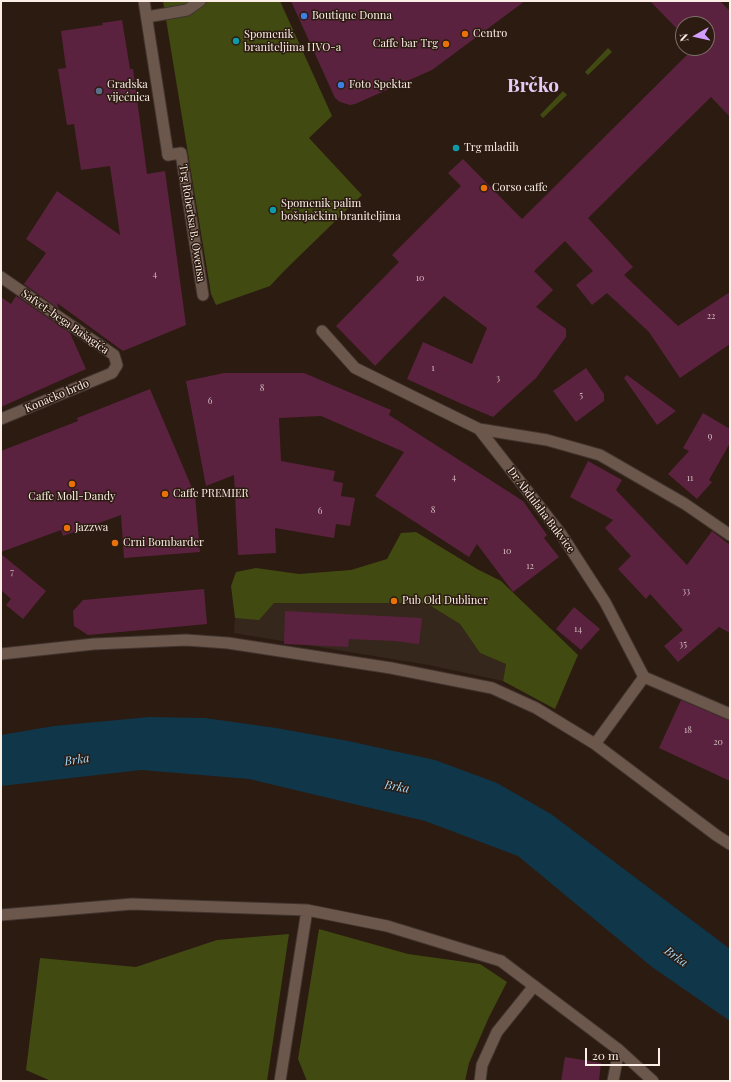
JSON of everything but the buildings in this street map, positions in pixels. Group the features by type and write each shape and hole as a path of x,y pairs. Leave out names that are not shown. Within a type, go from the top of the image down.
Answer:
{"street":[{"name":"Trg Robertsa B. Owensa","path":"144,1 168,155 181,154 203,295"},
{"path":"147,17 187,10 200,1"},
{"name":"Safvet-bega Bašagića","path":"1,277 114,355 117,365 112,373"},
{"name":"Dr Abdulaha Bukvice","path":"322,331 355,368 479,428 561,534 604,602 644,677"},
{"name":"Konačko brdo","path":"1,420 112,373"},
{"path":"479,428 548,440 600,455 685,504 730,535"},
{"path":"1,654 102,644 186,640 228,643 391,668 492,688 536,708 595,744 716,836 730,844"},
{"path":"595,744 644,677 730,714"},
{"path":"1,916 132,904 307,910 387,926 501,961 619,1050 653,1081"},
{"path":"280,1081 307,910"},
{"path":"480,1081 482,1064 497,1032 534,986"},
{"path":"613,1081 619,1050"}],"shaded area":[{"path":"274,603 426,603 460,624 480,653 506,664 503,681 429,665 234,633 235,618 259,619"}],"green space":[{"path":"163,1 280,1 332,116 309,138 362,195 270,286 216,305 211,294"},
{"path":"608,48 612,52 588,75 585,72"},
{"path":"563,91 567,95 543,118 540,115"},
{"path":"416,532 477,569 501,581 578,655 555,709 503,681 506,664 480,653 460,624 426,603 274,603 259,620 235,618 231,586 236,572 256,568 299,574 351,570 387,559 401,533"},
{"path":"319,929 408,954 480,964 507,982 489,1017 469,1063 465,1081 307,1081 298,1059"},
{"path":"289,934 267,1081 51,1081 26,1070 40,958 136,967 217,940"}],"water":[{"name":"Brka","path":"149,717 205,718 276,728 348,741 435,760 497,783 551,814 730,949 730,1021 652,967 518,856 425,821 249,779 141,770 1,786 1,735 54,726"}],"place":[{"name":"Boutique Donna","path":"304,16"},
{"name":"Centro","path":"465,34"},
{"name":"Spomenik braniteljima HVO-a","path":"236,41"},
{"name":"Caffe bar Trg","path":"446,44"},
{"name":"Foto Spektar","path":"341,85"},
{"name":"Gradska vijećnica","path":"99,91"},
{"name":"Trg mladih","path":"456,148"},
{"name":"Corso caffe","path":"484,188"},
{"name":"Spomenik palim bošnjačkim braniteljima","path":"273,210"},
{"name":"Caffe Moll-Dandy","path":"72,484"},
{"name":"Caffe PREMIER","path":"165,494"},
{"name":"Jazzwa","path":"67,528"},
{"name":"Crni Bombarder","path":"115,543"},
{"name":"Pub Old Dubliner","path":"394,601"}],"district":[{"name":"Brčko","path":"533,86"}]}
